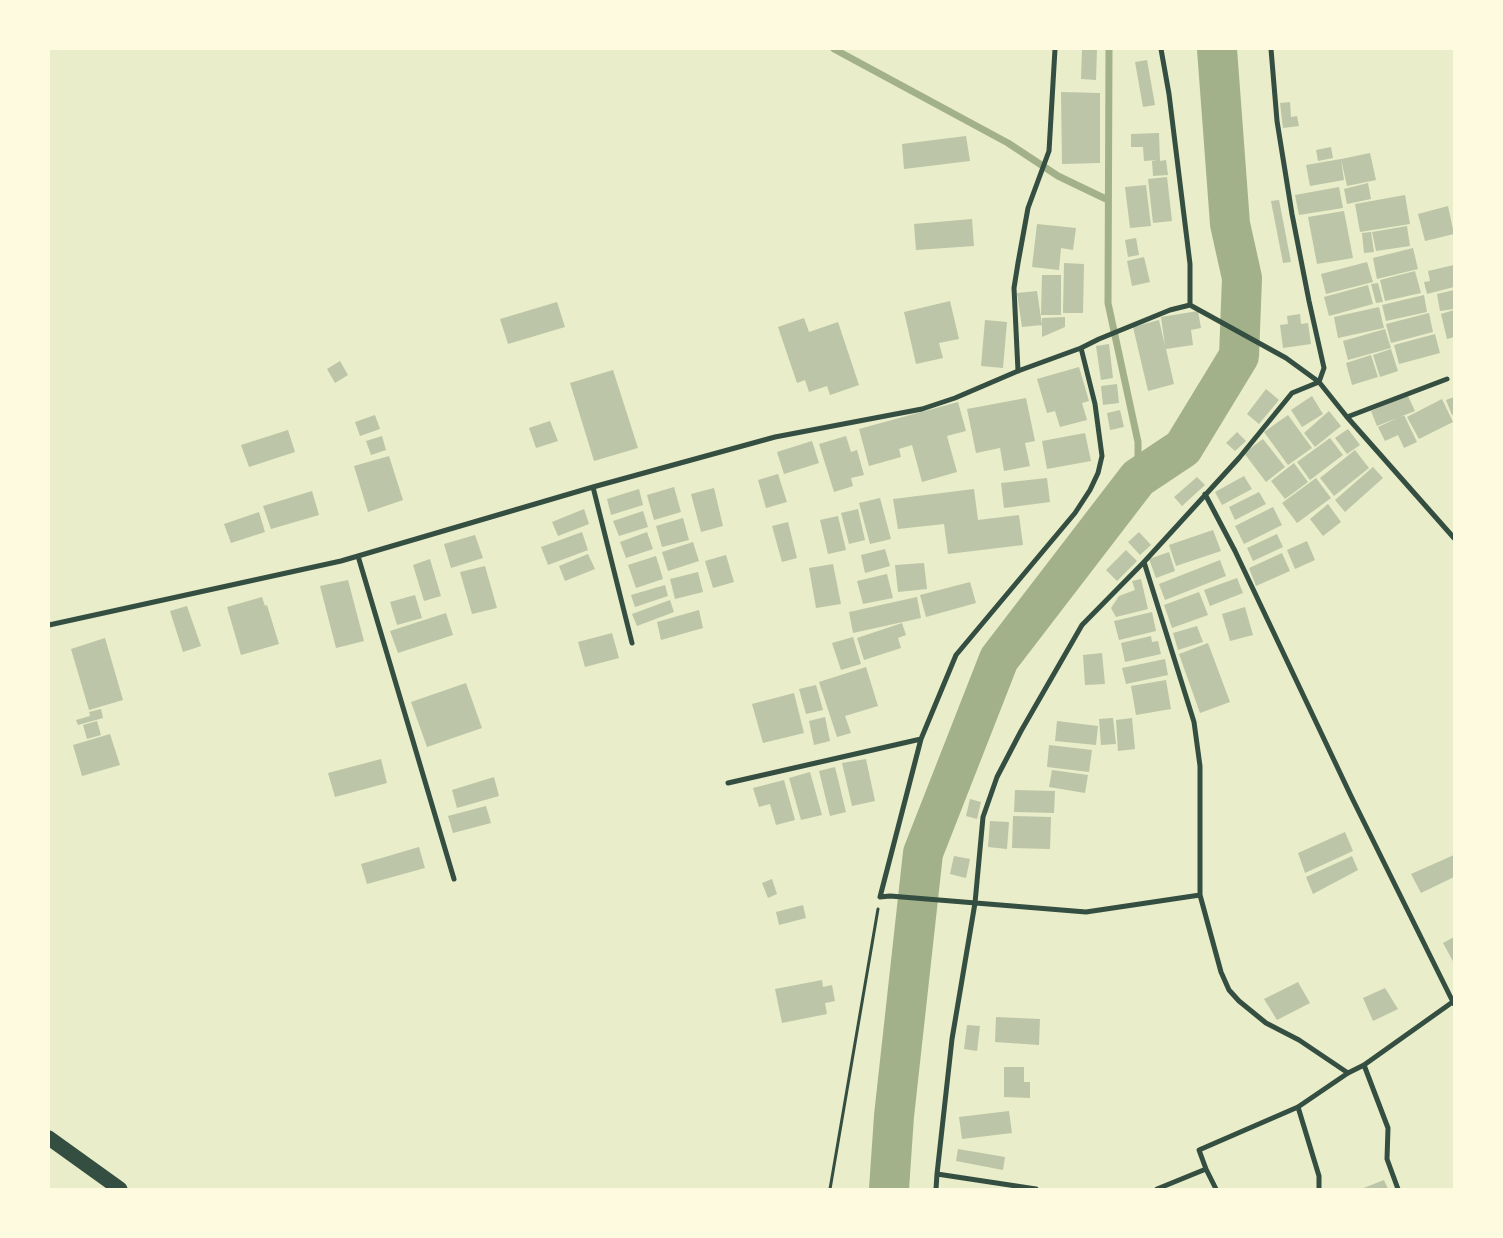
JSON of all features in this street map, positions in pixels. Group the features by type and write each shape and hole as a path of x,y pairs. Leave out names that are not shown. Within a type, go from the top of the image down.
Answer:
{"highway":[{"path":"49,1138 120,1189"}],"street":[{"path":"1018,371 1014,288 1028,208 1049,151 1055,49"},
{"path":"1161,49 1169,94 1190,264 1190,305"},
{"path":"936,1189 952,1039 975,903 983,817 997,777 1082,625 1144,562 1239,458 1292,393 1319,382 1324,368 1308,300 1292,214 1277,121 1271,49"},
{"path":"49,623 341,561 593,487 775,437 922,409 1081,348 1170,310 1190,305 1286,358 1319,382 1347,417 1454,538"},
{"path":"1081,348 1095,404 1102,456 1098,473 1090,490 1075,513 956,655 921,739 880,897 890,896 1086,912 1200,895"},
{"path":"1347,417 1448,380"},
{"path":"593,487 632,642"},
{"path":"1206,494 1351,796 1454,1002 1298,1107 1199,1150 1216,1189"},
{"path":"358,556 454,879"},
{"path":"1144,562 1194,722 1200,766 1200,895 1221,972 1229,990 1238,1001 1266,1023 1299,1040 1348,1073"},
{"path":"728,784 921,739"},
{"path":"1364,1064 1388,1128 1386,1159 1398,1189"},
{"path":"1298,1107 1319,1176 1319,1189"},
{"path":"1157,1189 1206,1169"},
{"path":"937,1174 1036,1189"}],"path":[{"path":"830,1189 880,897"}],"building":[{"path":"1082,49 1097,49 1096,80 1081,79"},
{"path":"1147,60 1155,105 1143,107 1135,62"},
{"path":"1061,92 1100,93 1100,163 1062,164"},
{"path":"1290,102 1291,117 1297,116 1299,126 1283,128 1280,103"},
{"path":"1159,133 1160,161 1166,160 1168,175 1153,176 1152,161 1157,160 1144,161 1143,147 1131,147 1131,134"},
{"path":"966,136 970,161 904,169 902,144"},
{"path":"1331,147 1333,158 1318,161 1316,150"},
{"path":"1370,153 1376,180 1347,186 1341,159"},
{"path":"1341,159 1344,180 1310,186 1306,165"},
{"path":"1167,177 1172,221 1153,223 1148,179"},
{"path":"1368,183 1371,199 1347,204 1344,189"},
{"path":"1146,185 1151,226 1130,228 1125,187"},
{"path":"1339,187 1343,208 1299,215 1295,195"},
{"path":"1405,195 1410,224 1360,232 1355,204"},
{"path":"1279,200 1291,262 1283,263 1271,201"},
{"path":"1448,206 1454,234 1425,241 1418,214"},
{"path":"1344,211 1353,258 1317,264 1308,217"},
{"path":"972,219 974,246 916,250 914,224"},
{"path":"1037,224 1076,228 1073,250 1061,248 1059,270 1032,267"},
{"path":"1407,226 1410,246 1376,251 1372,232"},
{"path":"1371,232 1374,252 1364,253 1362,233"},
{"path":"1136,238 1139,255 1128,257 1125,240"},
{"path":"1413,248 1418,269 1377,279 1373,258"},
{"path":"1144,257 1150,282 1132,286 1127,261"},
{"path":"1367,262 1373,282 1326,294 1321,274"},
{"path":"1064,263 1084,264 1083,313 1063,313"},
{"path":"1454,265 1454,287 1427,294 1424,282 1430,281 1428,271"},
{"path":"1415,271 1421,293 1385,301 1380,280"},
{"path":"1042,275 1061,275 1061,315 1041,315"},
{"path":"1378,283 1383,302 1376,303 1371,284"},
{"path":"1368,285 1373,304 1329,316 1324,297"},
{"path":"1454,290 1454,309 1440,311 1437,294"},
{"path":"1037,291 1042,325 1022,327 1017,293"},
{"path":"1424,295 1427,312 1386,321 1382,305"},
{"path":"950,301 959,339 939,343 943,358 916,364 904,312"},
{"path":"557,302 565,327 508,344 500,319"},
{"path":"1379,307 1384,328 1338,338 1334,317"},
{"path":"1454,310 1454,337 1447,339 1441,314"},
{"path":"1198,311 1201,328 1191,330 1193,345 1166,349 1174,384 1148,391 1133,327 1159,320 1165,346 1161,317"},
{"path":"1429,313 1433,332 1391,343 1386,324"},
{"path":"1300,314 1301,324 1308,323 1311,344 1283,348 1280,325 1288,324 1287,316"},
{"path":"1065,317 1065,327 1042,337 1042,318"},
{"path":"804,318 809,332 838,322 859,385 830,395 827,386 809,392 805,380 797,383 778,327"},
{"path":"985,320 1007,322 1003,368 981,366"},
{"path":"1385,329 1391,348 1348,360 1343,341"},
{"path":"1435,334 1440,353 1399,364 1394,345"},
{"path":"1109,344 1113,378 1101,380 1096,346"},
{"path":"1391,349 1398,371 1380,377 1373,355"},
{"path":"1371,355 1378,377 1352,385 1346,363"},
{"path":"340,361 348,375 335,383 327,369"},
{"path":"1079,367 1089,401 1082,403 1087,420 1060,427 1055,411 1047,413 1037,379"},
{"path":"613,370 638,448 594,461 570,383"},
{"path":"1117,384 1119,403 1103,405 1101,386"},
{"path":"1266,389 1279,400 1259,424 1247,414"},
{"path":"1312,396 1323,414 1302,427 1291,410"},
{"path":"1408,396 1415,411 1377,426 1371,411"},
{"path":"1454,397 1454,414 1452,415 1446,400"},
{"path":"1026,398 1035,441 1025,443 1030,466 1004,471 1000,448 976,453 967,409"},
{"path":"1442,399 1453,422 1419,439 1407,417"},
{"path":"958,402 966,431 947,436 957,472 922,482 912,445 899,449 901,457 869,466 859,429"},
{"path":"1120,410 1124,427 1110,430 1107,413"},
{"path":"1329,411 1341,426 1315,447 1304,433"},
{"path":"375,415 380,429 360,436 355,422"},
{"path":"1288,415 1312,448 1288,465 1264,432"},
{"path":"1404,415 1417,442 1404,448 1398,435 1385,441 1378,427"},
{"path":"550,421 558,441 536,448 529,428"},
{"path":"1348,429 1360,445 1347,454 1335,438"},
{"path":"288,430 295,452 249,467 241,445"},
{"path":"1237,432 1246,441 1235,451 1226,443"},
{"path":"1085,433 1091,461 1047,469 1042,441"},
{"path":"382,436 386,450 371,455 366,441"},
{"path":"846,436 851,452 857,450 864,475 851,478 853,486 834,492 819,444"},
{"path":"1330,438 1343,455 1310,480 1297,462"},
{"path":"1263,439 1285,467 1266,482 1244,453"},
{"path":"812,441 819,463 784,474 777,452"},
{"path":"1355,450 1369,468 1334,496 1320,478"},
{"path":"389,456 403,500 368,512 354,466"},
{"path":"1294,463 1308,482 1285,499 1271,481"},
{"path":"1373,467 1383,478 1345,512 1335,500"},
{"path":"778,474 787,502 766,508 758,480"},
{"path":"1244,476 1252,489 1222,505 1215,492"},
{"path":"1197,477 1205,485 1182,506 1174,497"},
{"path":"1047,478 1050,502 1004,508 1001,483"},
{"path":"1316,478 1331,498 1297,523 1282,503"},
{"path":"674,487 681,512 654,520 647,495"},
{"path":"714,488 723,526 701,532 691,494"},
{"path":"639,489 643,505 611,515 607,499"},
{"path":"974,489 978,520 1019,515 1023,545 948,554 944,524 898,529 893,499"},
{"path":"312,491 319,515 271,529 263,506"},
{"path":"1259,492 1266,504 1235,520 1229,507"},
{"path":"880,498 891,539 870,544 859,503"},
{"path":"1328,504 1341,522 1323,536 1310,519"},
{"path":"1273,507 1282,525 1244,544 1235,526"},
{"path":"584,509 589,524 558,536 552,522"},
{"path":"858,509 865,540 849,544 841,513"},
{"path":"643,511 648,527 619,536 613,521"},
{"path":"259,512 265,532 231,543 224,524"},
{"path":"838,516 846,550 828,554 820,520"},
{"path":"683,518 689,540 662,547 656,526"},
{"path":"788,522 797,558 782,562 772,526"},
{"path":"1213,530 1221,551 1176,566 1169,545"},
{"path":"582,532 588,550 548,565 541,547"},
{"path":"647,532 653,549 626,558 620,542"},
{"path":"1139,532 1151,545 1140,555 1128,542"},
{"path":"1277,534 1283,547 1253,561 1247,548"},
{"path":"475,535 483,558 451,568 444,544"},
{"path":"1307,541 1315,560 1295,569 1287,550"},
{"path":"693,542 699,561 668,571 662,552"},
{"path":"885,549 890,566 865,573 861,555"},
{"path":"1126,550 1137,561 1117,581 1106,570"},
{"path":"1169,552 1175,571 1156,578 1149,559"},
{"path":"1282,553 1290,571 1256,586 1249,568"},
{"path":"588,554 595,569 565,581 559,566"},
{"path":"726,555 734,582 713,588 705,561"},
{"path":"656,556 663,579 636,588 628,565"},
{"path":"430,559 441,596 424,601 413,565"},
{"path":"1220,560 1226,576 1165,600 1159,584"},
{"path":"924,563 927,589 898,592 895,565"},
{"path":"833,564 841,604 816,608 809,568"},
{"path":"485,566 497,608 472,614 460,572"},
{"path":"698,572 703,592 675,599 670,579"},
{"path":"887,574 893,598 863,604 857,581"},
{"path":"1237,578 1243,593 1210,606 1204,590"},
{"path":"1141,579 1148,609 1116,617 1111,608 1119,596 1135,590 1132,581"},
{"path":"348,580 364,641 336,648 320,586"},
{"path":"970,582 976,603 926,617 920,595"},
{"path":"665,585 668,596 635,607 631,595"},
{"path":"1199,592 1208,615 1172,628 1164,605"},
{"path":"415,595 422,618 397,625 390,602"},
{"path":"262,597 265,606 267,605 279,644 241,655 227,607"},
{"path":"917,597 921,618 853,633 849,612"},
{"path":"670,600 674,612 637,626 632,614"},
{"path":"187,606 201,646 183,652 170,611"},
{"path":"1245,607 1253,635 1230,641 1222,614"},
{"path":"699,610 703,628 661,640 657,622"},
{"path":"1152,612 1156,631 1119,640 1114,621"},
{"path":"446,613 453,635 398,653 390,631"},
{"path":"902,623 906,635 898,638 901,648 864,660 857,638"},
{"path":"1197,626 1203,642 1178,650 1173,633"},
{"path":"612,633 619,658 585,667 578,642"},
{"path":"1151,636 1152,642 1158,641 1161,654 1125,662 1121,643"},
{"path":"853,637 861,664 841,670 832,643"},
{"path":"105,638 123,700 89,710 71,649"},
{"path":"1208,643 1230,702 1200,713 1179,654"},
{"path":"1102,653 1105,684 1085,685 1083,655"},
{"path":"1165,659 1168,675 1126,684 1122,668"},
{"path":"866,667 878,706 845,716 851,733 837,737 819,682"},
{"path":"1166,680 1171,709 1136,715 1131,686"},
{"path":"466,683 482,728 427,747 411,702"},
{"path":"816,685 823,710 806,714 799,689"},
{"path":"794,693 804,733 763,743 752,704"},
{"path":"101,709 103,718 78,725 76,720 90,716 89,712"},
{"path":"825,717 830,741 814,745 809,721"},
{"path":"1113,718 1116,744 1101,745 1099,719"},
{"path":"1132,718 1135,749 1118,751 1116,720"},
{"path":"97,721 101,735 87,739 83,725"},
{"path":"1057,721 1098,726 1096,745 1055,741"},
{"path":"110,734 120,765 82,776 73,745"},
{"path":"1049,745 1092,750 1089,772 1047,767"},
{"path":"381,759 387,783 335,797 328,773"},
{"path":"866,759 875,801 852,806 842,763"},
{"path":"835,767 846,812 830,816 819,771"},
{"path":"1052,770 1088,775 1085,793 1049,787"},
{"path":"810,772 822,815 801,820 789,778"},
{"path":"494,777 499,796 457,808 452,790"},
{"path":"784,780 795,820 776,825 770,804 759,807 753,788"},
{"path":"1015,790 1055,791 1054,813 1014,812"},
{"path":"970,799 981,802 977,819 966,816"},
{"path":"486,806 491,823 453,833 448,816"},
{"path":"1013,816 1051,817 1050,849 1012,848"},
{"path":"990,821 1009,822 1007,849 988,847"},
{"path":"1345,832 1353,851 1305,873 1298,853"},
{"path":"419,847 425,868 367,884 361,864"},
{"path":"1454,855 1454,877 1421,893 1411,874"},
{"path":"954,856 970,859 966,878 950,874"},
{"path":"1352,856 1358,870 1313,894 1306,877"},
{"path":"772,879 777,894 768,898 762,883"},
{"path":"803,905 806,918 779,925 776,912"},
{"path":"1454,937 1454,963 1443,943"},
{"path":"822,980 823,987 832,985 835,1001 825,1003 827,1014 782,1023 775,989"},
{"path":"1298,982 1310,1003 1277,1020 1264,999"},
{"path":"1385,988 1398,1009 1373,1021 1363,998"},
{"path":"996,1017 1040,1019 1039,1045 995,1042"},
{"path":"967,1025 980,1026 977,1051 964,1049"},
{"path":"1004,1067 1024,1067 1024,1082 1030,1082 1030,1098 1004,1097"},
{"path":"1009,1111 1012,1133 962,1139 959,1117"},
{"path":"958,1149 1005,1157 1003,1170 956,1161"},
{"path":"1384,1180 1388,1189 1361,1189"}],"waterway":[{"path":"834,49 1008,143 1058,176 1108,200"},
{"path":"1109,49 1108,303 1138,442 1138,478"},
{"path":"889,1189 894,1116 923,853 999,659 1138,478 1183,448 1239,356 1242,278 1230,224 1217,49"}]}
